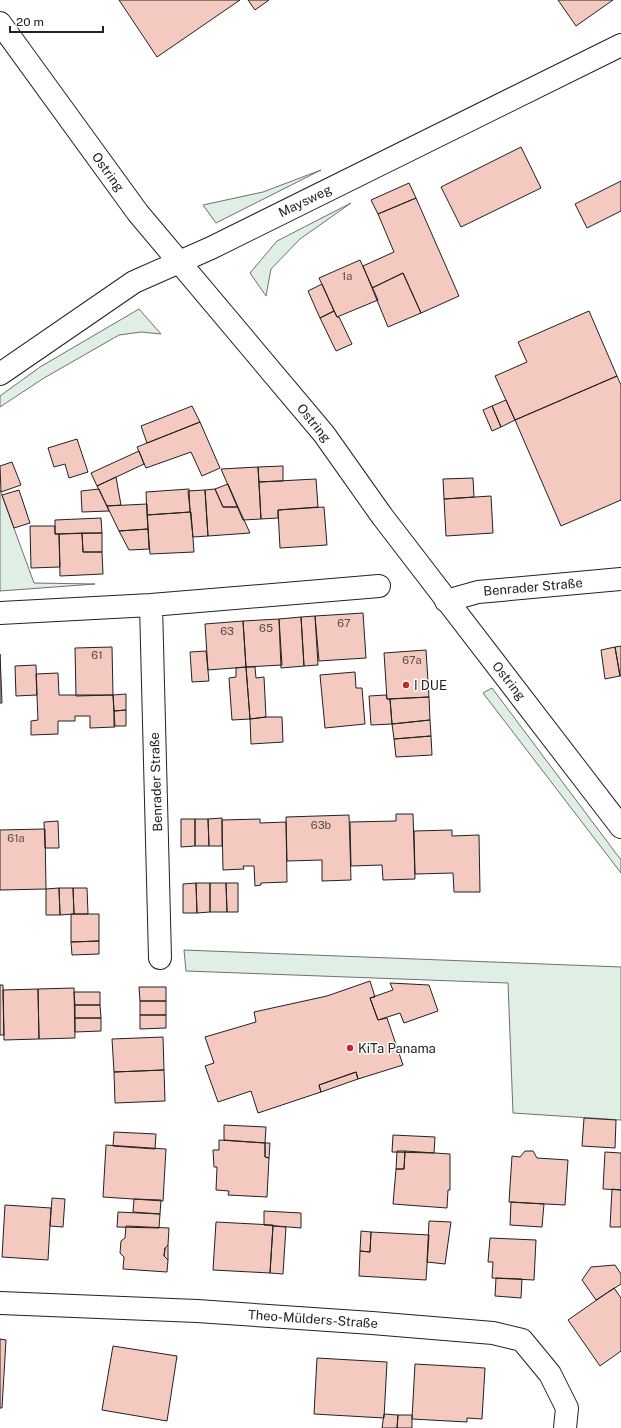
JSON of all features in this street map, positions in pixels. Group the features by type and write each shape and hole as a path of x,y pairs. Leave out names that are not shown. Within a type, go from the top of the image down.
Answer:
{"street":[{"name":"Ostring","path":"0,23 138,213 324,434 382,516 446,601 621,827"},
{"name":"Maysweg","path":"0,374 134,282 179,262 472,120 621,45"},
{"name":"Benrader Straße","path":"446,601 478,592 621,579"},
{"path":"0,613 151,605 379,586"},
{"name":"Benrader Straße","path":"151,605 160,958"},
{"name":"Theo-Mülders-Straße","path":"0,1304 197,1311 493,1333 522,1340 550,1374 567,1408 565,1428"}],"green space":[{"path":"321,170 216,223 203,205 263,192"},
{"path":"351,203 300,239 271,269 266,296 250,273 277,241"},
{"path":"139,309 161,334 141,332 119,335 44,378 0,407 0,396 40,367"},
{"path":"0,490 34,583 95,584 0,591"},
{"path":"492,688 621,860 621,873 483,693"},
{"path":"184,950 621,967 621,1120 513,1113 508,983 186,971"}],"building":[{"path":"119,0 240,0 157,57"},
{"path":"248,0 269,0 255,10"},
{"path":"558,0 613,0 576,26"},
{"path":"521,147 541,188 461,227 441,187"},
{"path":"621,181 621,211 587,228 575,204"},
{"path":"409,183 416,198 378,214 371,200"},
{"path":"416,198 459,296 421,313 403,273 372,288 363,266 394,252 378,214"},
{"path":"360,260 378,300 337,317 319,278"},
{"path":"403,273 421,313 388,327 372,288"},
{"path":"322,284 334,311 320,318 308,291"},
{"path":"334,311 337,317 339,317 352,344 336,351 320,318"},
{"path":"589,311 617,376 515,420 495,376 527,362 518,342"},
{"path":"617,376 621,385 621,500 561,526 515,420"},
{"path":"506,400 515,420 501,427 492,406"},
{"path":"192,406 200,422 147,443 141,426"},
{"path":"492,406 501,427 492,431 483,410"},
{"path":"200,422 220,468 202,476 191,452 146,468 137,447"},
{"path":"77,439 88,472 69,478 65,464 54,467 48,448"},
{"path":"139,451 144,464 97,486 91,473"},
{"path":"12,462 21,485 1,492 0,466"},
{"path":"283,466 283,481 259,482 258,467"},
{"path":"258,467 261,519 243,520 221,469"},
{"path":"116,477 121,505 107,506 97,486"},
{"path":"473,478 474,497 444,499 443,479"},
{"path":"316,479 318,507 278,510 278,518 261,519 259,482"},
{"path":"228,484 238,507 223,507 215,489"},
{"path":"99,489 109,511 82,512 81,491"},
{"path":"189,489 190,512 147,515 146,492"},
{"path":"215,489 223,507 238,507 250,533 208,536 205,490"},
{"path":"19,490 30,523 14,528 2,495"},
{"path":"205,490 208,536 193,537 188,491"},
{"path":"491,496 493,533 446,536 444,499"},
{"path":"147,504 148,529 119,531 107,506"},
{"path":"324,507 327,545 280,548 278,510"},
{"path":"191,512 194,552 150,554 147,515"},
{"path":"101,518 102,533 55,534 55,520"},
{"path":"30,526 55,526 55,534 59,534 60,567 31,568"},
{"path":"148,529 149,549 129,550 119,531"},
{"path":"82,533 83,552 102,552 103,574 60,576 59,534"},
{"path":"82,533 102,533 102,552 83,552"},
{"path":"363,613 366,658 319,661 315,616"},
{"path":"315,616 318,665 304,666 301,617"},
{"path":"301,617 304,666 281,668 279,619"},
{"path":"279,619 282,665 246,667 243,621"},
{"path":"243,621 246,667 208,670 205,624"},
{"path":"621,646 621,676 620,676 615,647"},
{"path":"112,647 113,695 76,696 75,648"},
{"path":"615,647 620,676 605,679 601,650"},
{"path":"426,650 429,697 387,699 384,653"},
{"path":"206,651 209,681 192,682 190,652"},
{"path":"0,654 2,703 0,703"},
{"path":"36,665 37,695 16,696 15,666"},
{"path":"246,667 250,719 232,720 229,678 236,677 236,668"},
{"path":"246,667 255,667 256,678 264,677 266,717 250,719"},
{"path":"355,672 356,688 362,688 365,724 325,728 320,675"},
{"path":"58,673 59,695 113,695 115,727 90,728 90,716 75,716 75,721 58,721 58,734 31,735 31,721 38,720 36,674"},
{"path":"126,694 126,710 114,711 113,695"},
{"path":"386,695 387,699 390,699 392,724 371,725 369,696"},
{"path":"429,697 430,720 392,724 390,699"},
{"path":"126,710 126,726 114,726 114,711"},
{"path":"282,717 283,742 251,744 250,719"},
{"path":"430,720 431,736 394,739 392,724"},
{"path":"431,736 432,755 396,757 394,739"},
{"path":"396,814 413,814 415,879 383,880 382,865 351,866 350,822 396,821"},
{"path":"349,815 351,880 322,881 322,860 287,861 286,817"},
{"path":"222,818 222,846 209,846 208,819"},
{"path":"181,819 195,819 195,846 181,847"},
{"path":"195,819 208,819 209,846 195,846"},
{"path":"260,819 260,823 286,822 287,882 261,883 261,885 255,886 254,866 243,866 244,869 223,870 222,820"},
{"path":"58,821 59,848 45,848 44,822"},
{"path":"45,829 46,889 0,890 0,830"},
{"path":"452,830 452,836 479,835 480,892 454,892 453,873 415,874 414,831"},
{"path":"196,883 210,883 210,912 197,913"},
{"path":"196,883 197,913 183,913 183,884"},
{"path":"210,883 226,883 227,912 210,912"},
{"path":"226,883 238,883 238,912 227,912"},
{"path":"59,888 73,888 74,914 60,915"},
{"path":"59,888 60,915 46,915 46,889"},
{"path":"73,888 87,888 88,914 74,914"},
{"path":"71,914 99,914 99,941 71,942"},
{"path":"99,941 99,954 72,955 71,942"},
{"path":"370,981 375,997 370,998 378,1020 387,1018 403,1065 358,1079 356,1072 319,1085 321,1092 258,1113 251,1091 218,1102 205,1066 214,1063 205,1037 256,1022 254,1012 327,996"},
{"path":"390,983 429,985 438,1011 404,1023 400,1013 378,1020 370,998 393,990"},
{"path":"0,985 3,985 4,1035 0,1035"},
{"path":"139,987 166,987 166,1001 140,1001"},
{"path":"74,988 75,1038 39,1039 38,989"},
{"path":"38,989 39,1039 4,1040 3,990"},
{"path":"74,992 100,992 100,1005 75,1005"},
{"path":"140,1001 166,1001 166,1015 140,1015"},
{"path":"75,1005 100,1005 101,1018 75,1018"},
{"path":"140,1015 166,1015 166,1028 140,1029"},
{"path":"75,1018 101,1018 101,1031 75,1032"},
{"path":"163,1037 164,1070 114,1072 112,1039"},
{"path":"164,1070 165,1101 115,1103 114,1072"},
{"path":"356,1072 358,1079 321,1092 319,1085"},
{"path":"584,1118 616,1120 615,1148 582,1146"},
{"path":"224,1125 266,1127 265,1143 224,1140"},
{"path":"114,1132 156,1134 155,1149 113,1146"},
{"path":"393,1135 435,1137 434,1153 392,1152"},
{"path":"219,1140 265,1143 265,1157 269,1158 267,1197 228,1195 229,1191 216,1190 217,1167 214,1167 213,1150 219,1150"},
{"path":"265,1143 270,1143 269,1158 265,1157"},
{"path":"106,1145 166,1149 163,1201 103,1197"},
{"path":"397,1151 405,1151 404,1169 396,1169"},
{"path":"405,1151 450,1154 450,1190 448,1190 447,1208 393,1204 396,1169 404,1169"},
{"path":"525,1151 533,1151 537,1158 568,1160 565,1205 509,1202 512,1156 520,1157"},
{"path":"605,1152 621,1153 621,1190 603,1189"},
{"path":"612,1189 621,1190 621,1227 610,1227"},
{"path":"52,1198 65,1199 63,1227 50,1226"},
{"path":"134,1199 161,1200 160,1214 133,1212"},
{"path":"511,1202 544,1204 542,1227 510,1225"},
{"path":"5,1205 51,1208 48,1260 2,1257"},
{"path":"264,1211 301,1213 301,1228 264,1225"},
{"path":"118,1212 160,1214 159,1228 117,1227"},
{"path":"429,1221 451,1222 445,1264 427,1262"},
{"path":"216,1222 273,1225 270,1273 213,1270"},
{"path":"126,1226 169,1228 168,1245 165,1248 164,1256 168,1260 167,1272 123,1269 124,1257 120,1253 121,1241 125,1238"},
{"path":"273,1226 286,1227 283,1274 270,1273"},
{"path":"361,1231 371,1232 370,1252 360,1251"},
{"path":"371,1232 429,1235 426,1280 359,1276 360,1251 370,1252"},
{"path":"490,1238 536,1240 534,1280 492,1278 493,1262 488,1262"},
{"path":"168,1245 168,1260 164,1256 165,1248"},
{"path":"615,1265 621,1274 621,1284 596,1300 582,1280 591,1267"},
{"path":"496,1278 522,1279 521,1298 495,1296"},
{"path":"614,1288 621,1298 621,1351 600,1366 568,1320"},
{"path":"0,1339 6,1340 2,1408 0,1408"},
{"path":"113,1346 177,1356 167,1421 102,1410"},
{"path":"317,1358 387,1362 384,1418 314,1414"},
{"path":"415,1364 485,1368 482,1419 467,1418 467,1422 412,1419"},
{"path":"384,1414 398,1415 397,1428 382,1428"},
{"path":"398,1415 412,1415 412,1428 397,1428"}],"place":[{"name":"I DUE","path":"406,685"},
{"name":"KiTa Panama","path":"350,1048"}]}
